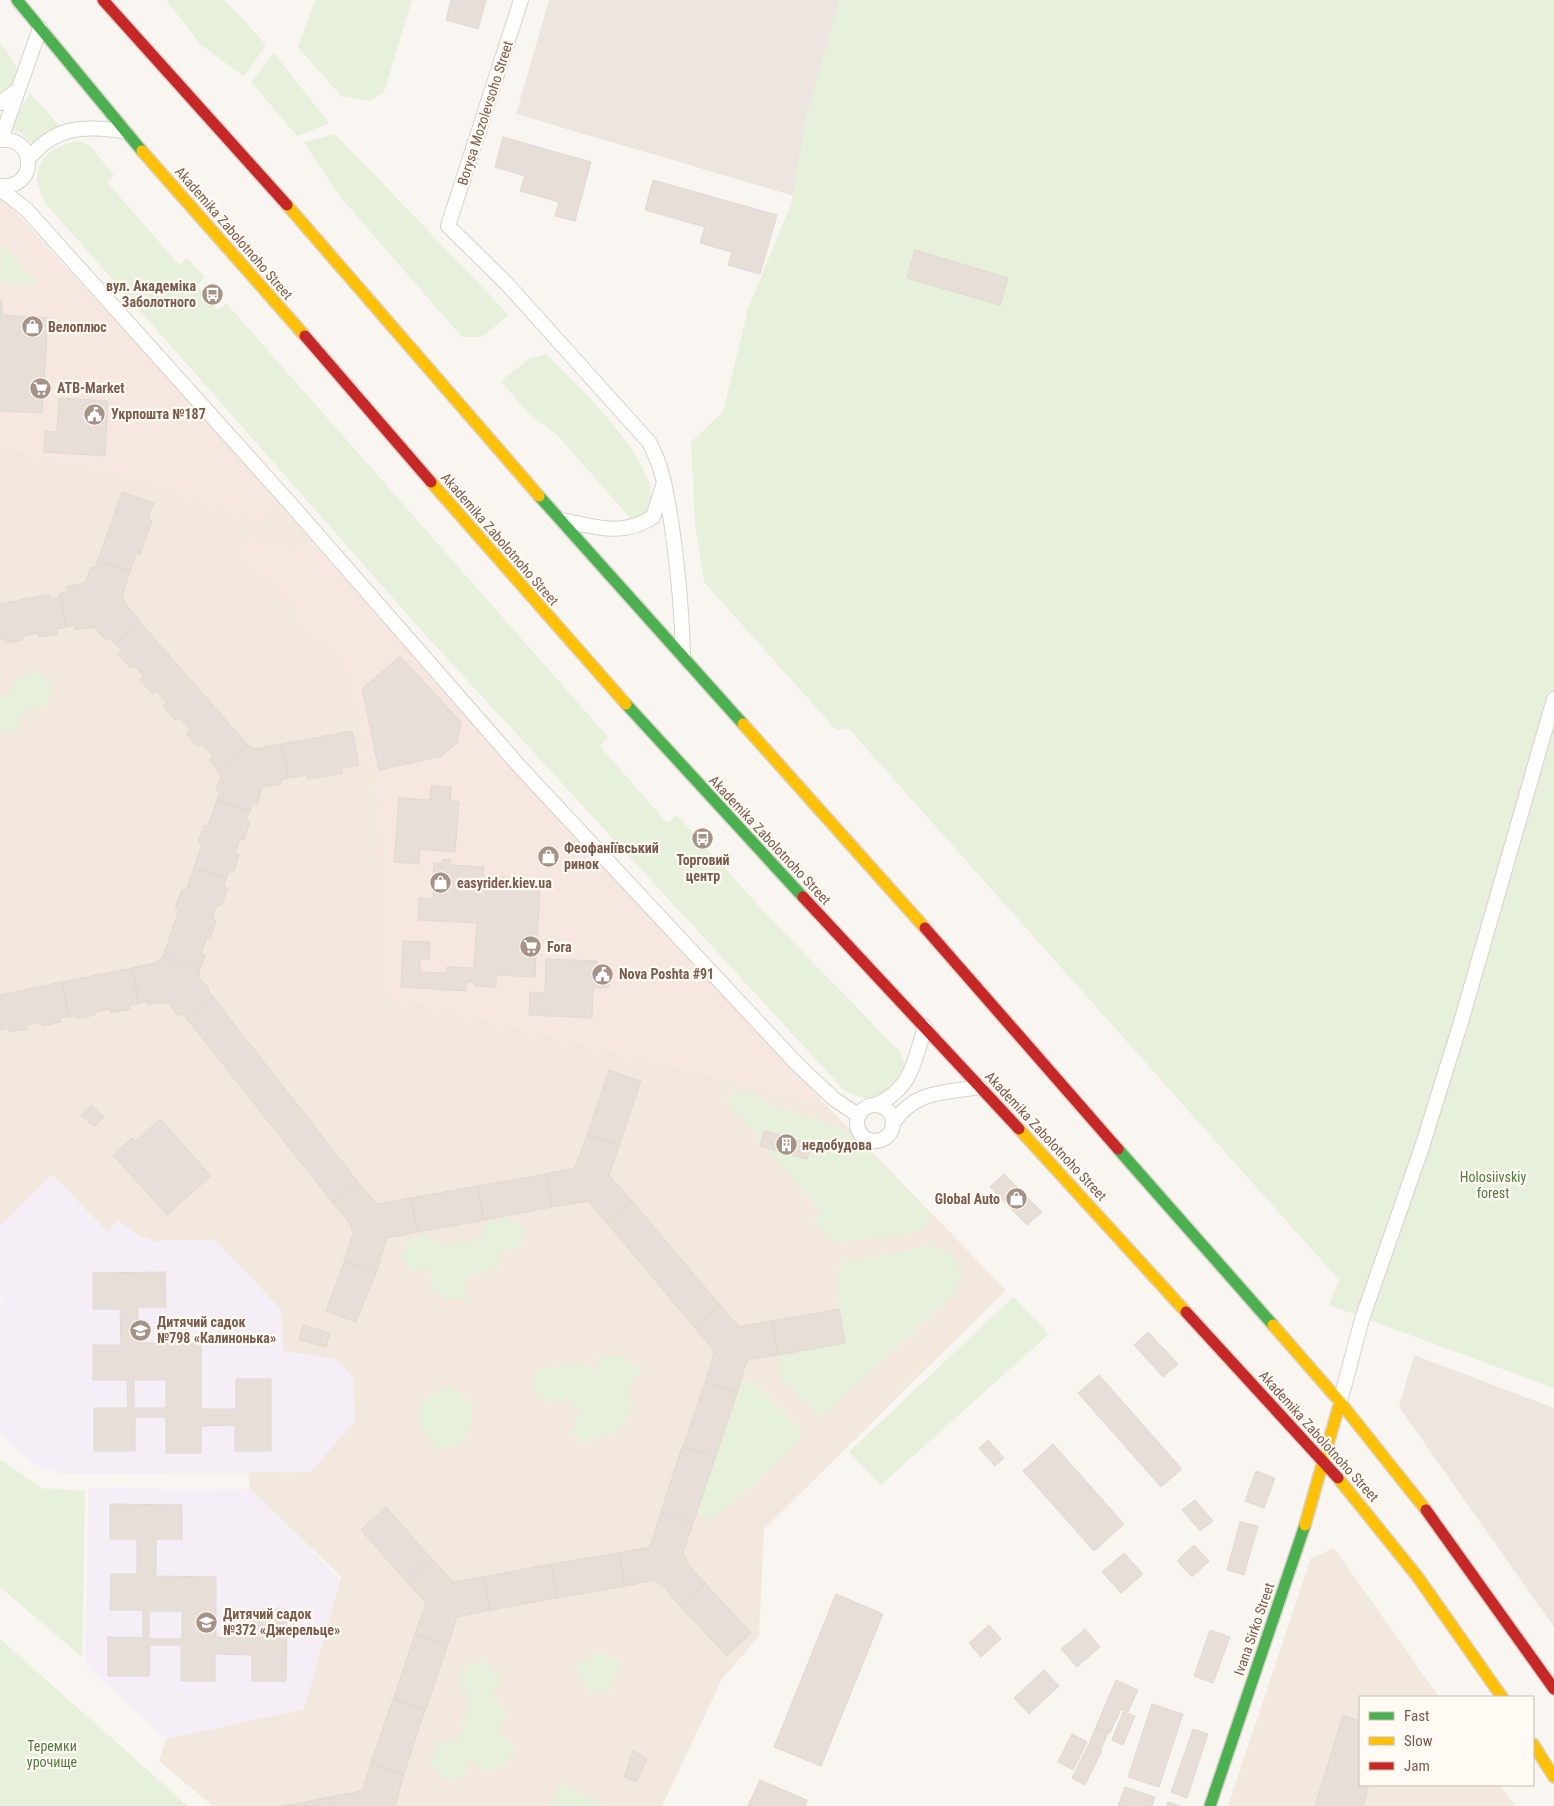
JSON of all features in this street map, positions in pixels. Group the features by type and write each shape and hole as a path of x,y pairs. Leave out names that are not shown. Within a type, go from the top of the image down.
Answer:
{"main road":[{"name":"Akademika Zabolotnoho Street","path":"10,0 20,4 125,132 247,268 499,562 719,808 925,1027 1324,1462 1412,1568 1501,1696"},
{"path":"103,0 300,220 560,520 896,894 1340,1402 1437,1524 1554,1689"},
{"name":"Ivana Sirko Street","path":"1210,1806 1307,1521 1340,1402"},
{"path":"1534,1746 1554,1777"}],"street":[{"name":"Borysa Mozolevsoho Street","path":"521,0 448,226 507,284 649,442 657,457 664,480"},
{"path":"0,188 9,186 23,178 27,172 28,160 26,153 13,140 1,140 40,28"},
{"path":"0,103 18,90"},
{"path":"28,160 42,144 55,136 74,129 90,127 125,132"},
{"path":"23,178 26,209"},
{"path":"0,188 26,209 295,510 526,774 796,1063 834,1099 858,1114"},
{"path":"560,520 604,529 624,530 644,523 653,517 664,480"},
{"path":"664,480 680,582 683,658"},
{"path":"1340,1402 1362,1319 1406,1195 1460,1022 1554,699"},
{"path":"875,1105 889,1111 893,1123 892,1129 885,1139 872,1142 862,1137 858,1132 856,1120 858,1114 866,1106 875,1105 895,1095 903,1085 912,1069 925,1027"},
{"path":"893,1123 909,1103 921,1096 980,1087"}],"shaded area":[{"path":"549,0 857,0 801,198 516,114"},
{"path":"0,195 281,501 260,520 138,480 25,453 0,449"},
{"path":"0,449 25,453 138,480 260,520 281,501 314,541 280,554 249,536 241,547 347,667 379,800 383,985 397,998 828,1107 1006,1290 764,1529 759,1636 722,1679 662,1806 213,1806 159,1761 166,1739 304,1709 341,1577 250,1489 248,1472 310,1472 336,1359 283,1351 281,1310 215,1240 153,1241 137,1235 120,1222 107,1232 52,1175 0,1226"},
{"path":"249,536 280,554 314,541 828,1107 397,998 383,985 379,800 347,667 240,547"},
{"name":"Дитячий садок №798 «Калинонька»","path":"52,1175 107,1231 119,1221 137,1235 153,1241 215,1240 281,1310 283,1351 336,1359 353,1377 355,1421 310,1472 70,1474 45,1470 23,1456 0,1434 0,1304 3,1301 0,1297 0,1226"},
{"path":"1414,1355 1554,1408 1554,1627 1399,1407"},
{"name":"Дитячий садок №372 «Джерельце»","path":"89,1488 250,1489 340,1580 304,1709 166,1739 85,1665"},
{"path":"1334,1548 1438,1696 1359,1696 1359,1786 1501,1786 1515,1806 1228,1806 1311,1558"}],"green space":[{"path":"166,0 225,0 266,45 244,76 201,45"},
{"path":"315,0 412,0 384,92 369,101 341,96 298,47"},
{"name":"Holosiivskiy forest","path":"839,0 1554,0 1554,1388 1329,1305 1339,1280 849,729 836,730 704,582 695,523 691,442 723,412 748,309 791,204 806,117"},
{"path":"0,44 12,58 16,77 8,91 0,98"},
{"path":"274,53 329,123 297,136 251,82"},
{"path":"30,93 59,125 32,144 20,132 8,130"},
{"path":"335,134 509,315 482,337 462,337 341,198 304,142"},
{"path":"80,141 90,146 114,175 107,182 179,265 187,258 205,277 197,285 218,310 226,303 608,737 600,746 667,823 677,815 767,915 899,1051 904,1068 903,1075 899,1081 871,1099 859,1097 844,1090 421,630 46,204 37,181 41,163 45,157 58,148"},
{"path":"1,242 40,286 0,283"},
{"path":"546,354 596,405 635,454 647,477 651,497 644,514 631,519 558,436 527,412 501,381 530,358"},
{"path":"40,672 53,687 45,706 25,710 16,731 0,734 0,697 10,695 17,676"},
{"path":"751,1090 767,1104 846,1129 924,1207 929,1214 928,1224 917,1232 835,1243 813,1221 822,1213 767,1149 807,1159 811,1144 764,1131 761,1141 725,1099 732,1093"},
{"path":"507,1216 527,1231 519,1248 501,1250 499,1266 467,1277 465,1299 445,1300 429,1285 433,1268 412,1271 400,1257 411,1237 427,1234 441,1246 465,1243 483,1237 485,1223"},
{"path":"927,1246 951,1252 961,1275 957,1291 820,1418 781,1379 778,1355 845,1343 836,1274 842,1263"},
{"path":"1013,1297 1049,1334 881,1485 849,1452"},
{"path":"621,1356 642,1370 629,1387 632,1409 615,1433 582,1443 572,1432 580,1411 569,1399 543,1401 532,1386 537,1370 582,1362 597,1374 598,1357"},
{"path":"741,1381 756,1384 799,1427 799,1439 788,1454 713,1519 696,1514"},
{"path":"450,1386 473,1404 471,1428 459,1445 438,1449 420,1427 422,1402"},
{"path":"0,1459 41,1488 85,1491 82,1657 0,1587"},
{"name":"Теремки урочище","path":"0,1639 188,1806 0,1806"},
{"path":"600,1652 621,1661 609,1692 589,1692 575,1667"},
{"path":"486,1662 501,1679 492,1696 507,1712 497,1732 514,1747 504,1767 483,1771 471,1757 463,1775 443,1780 431,1765 439,1742 457,1742 471,1698 459,1682 466,1665"},
{"path":"560,1783 607,1806 549,1806"}],"building":[{"path":"451,0 486,0 478,29 446,20"},
{"path":"503,137 591,162 575,221 555,216 559,202 520,191 525,176 495,167"},
{"path":"653,180 777,215 760,274 728,265 732,252 700,243 705,227 645,210"},
{"path":"915,250 1008,278 1000,305 907,278"},
{"path":"0,301 2,301 2,315 48,318 42,413 0,411"},
{"path":"59,398 108,401 105,456 44,452 45,431 57,432"},
{"path":"122,492 154,503 148,519 152,521 140,555 136,554 130,571 98,560"},
{"path":"98,560 130,571 123,593 123,600 140,622 115,644 109,637 106,640 93,627 75,630 74,625 66,627 60,593 68,592 67,586 81,584 86,581 91,567 95,568"},
{"path":"60,593 66,627 56,629 57,634 39,637 38,633 23,636 23,640 5,643 4,639 0,640 0,604 50,594 51,599 59,597"},
{"path":"140,622 248,745 218,771 209,760 213,756 202,744 198,747 186,733 190,729 179,717 175,720 163,706 167,703 156,691 153,694 140,680 144,677 134,665 130,668 118,654 122,651 115,644"},
{"path":"400,656 461,722 457,743 442,756 379,770 362,689"},
{"path":"352,731 359,765 342,768 343,773 308,779 307,775 288,778 282,744"},
{"path":"282,744 288,778 280,780 281,784 266,786 261,790 258,804 252,803 250,811 217,800 220,792 216,790 221,777 218,771 248,745 255,749"},
{"path":"431,786 451,787 450,801 459,802 455,852 420,849 419,864 394,862 399,798 430,800"},
{"path":"217,800 250,811 246,821 250,822 244,840 240,838 235,854 239,855 233,873 229,871 226,879 194,868 202,843 198,842 204,825 208,826"},
{"path":"443,859 451,860 450,865 484,867 483,876 535,879 535,888 540,888 535,977 496,975 496,987 475,986 475,982 467,982 466,991 401,987 403,941 430,942 429,959 420,959 420,972 446,973 447,967 474,968 477,923 418,920 419,898 433,899 434,863 443,863"},
{"path":"194,868 226,879 224,887 228,888 221,906 217,905 212,919 216,921 210,939 207,937 201,954 205,955 200,969 163,957 179,909 175,908 182,890 186,891"},
{"path":"163,957 200,969 199,978 209,988 208,991 213,997 187,1019 182,1013 178,1016 169,1004 163,1002 148,1005 147,1001 139,1003 132,968 155,963"},
{"path":"546,959 597,961 597,970 609,970 609,988 593,988 592,1018 529,1015 530,992 545,993"},
{"path":"132,968 139,1003 129,1005 130,1009 111,1013 110,1009 94,1012 95,1015 77,1019 76,1015 69,1017 62,982"},
{"path":"62,982 69,1017 60,1018 61,1022 42,1026 41,1022 26,1025 27,1029 9,1032 8,1028 0,1030 0,995"},
{"path":"213,997 358,1182 333,1203 187,1019"},
{"path":"609,1070 641,1081 619,1146 587,1135"},
{"path":"91,1105 104,1117 94,1127 81,1115"},
{"path":"160,1119 211,1176 167,1215 113,1155 132,1138 135,1142"},
{"name":"недобудова","path":"764,1131 812,1144 807,1159 760,1146"},
{"path":"587,1135 619,1146 609,1175 632,1201 606,1222 588,1201 552,1207 546,1174 575,1168"},
{"path":"546,1174 552,1207 484,1220 478,1186"},
{"name":"Global Auto","path":"1004,1174 1042,1212 1027,1225 990,1187"},
{"path":"358,1182 376,1203 381,1204 411,1198 417,1232 387,1238 376,1273 344,1262 353,1233 350,1224 333,1203"},
{"path":"478,1186 484,1220 417,1232 411,1198"},
{"path":"632,1201 720,1305 694,1327 606,1222"},
{"path":"344,1262 376,1273 356,1322 326,1311"},
{"path":"165,1272 166,1307 138,1307 138,1343 201,1343 201,1409 236,1409 236,1379 271,1379 271,1451 235,1451 235,1425 201,1426 201,1453 166,1453 166,1417 135,1417 135,1451 94,1451 94,1408 128,1408 127,1380 93,1380 93,1345 121,1345 120,1309 93,1309 93,1273","holes":["134,1380 166,1380 166,1408 134,1408"]},
{"path":"720,1305 739,1327 772,1321 778,1355 747,1360 737,1393 705,1382 714,1354 713,1349 694,1327"},
{"path":"839,1309 845,1343 778,1355 772,1321"},
{"path":"303,1325 330,1333 326,1347 299,1340"},
{"path":"1148,1332 1178,1364 1163,1377 1134,1345"},
{"path":"1099,1375 1182,1469 1161,1487 1078,1393"},
{"path":"705,1382 737,1393 715,1458 683,1447"},
{"path":"988,1440 1004,1458 995,1466 979,1448"},
{"path":"1053,1444 1124,1524 1094,1551 1023,1471"},
{"path":"682,1447 715,1458 693,1523 661,1512"},
{"path":"1256,1471 1275,1478 1264,1508 1245,1501"},
{"path":"1195,1500 1213,1521 1200,1531 1182,1510"},
{"path":"110,1504 182,1505 182,1539 156,1539 156,1576 216,1577 216,1637 250,1637 250,1609 287,1609 286,1681 252,1681 252,1655 215,1654 215,1681 181,1681 181,1645 150,1645 149,1676 108,1676 108,1637 143,1638 143,1610 110,1610 111,1574 137,1574 137,1539 110,1539","holes":["149,1611 182,1611 182,1639 149,1639"]},
{"path":"386,1507 432,1559 406,1581 361,1530"},
{"path":"661,1512 693,1523 683,1553 688,1564 705,1583 680,1606 663,1586 655,1580 625,1586 619,1553 650,1547"},
{"path":"1240,1522 1258,1526 1244,1575 1227,1570"},
{"path":"1194,1545 1209,1561 1192,1577 1177,1561"},
{"path":"619,1553 625,1586 557,1598 551,1564"},
{"path":"1124,1553 1143,1574 1121,1593 1102,1572"},
{"path":"432,1559 453,1582 484,1577 490,1610 457,1617 448,1644 415,1634 426,1603 406,1581"},
{"path":"551,1564 557,1598 490,1610 484,1577"},
{"path":"705,1583 751,1633 727,1656 680,1606"},
{"path":"836,1594 883,1614 821,1766 774,1747"},
{"path":"989,1625 1001,1639 981,1657 969,1643"},
{"path":"1085,1629 1100,1647 1077,1667 1061,1649"},
{"path":"1210,1630 1230,1637 1213,1683 1194,1676"},
{"path":"415,1634 448,1644 426,1709 394,1698"},
{"path":"1044,1670 1059,1686 1029,1714 1014,1698"},
{"path":"1116,1680 1138,1690 1128,1712 1121,1709 1110,1733 1096,1727"},
{"path":"393,1699 425,1709 404,1774 371,1763"},
{"path":"1152,1704 1183,1714 1159,1787 1128,1777"},
{"path":"1123,1712 1135,1716 1123,1745 1112,1740"},
{"path":"1343,1715 1359,1721 1359,1786 1369,1786 1363,1806 1315,1806"},
{"path":"1096,1727 1108,1733 1101,1749 1089,1743"},
{"path":"1193,1729 1208,1734 1187,1798 1171,1792"},
{"path":"1072,1734 1087,1742 1073,1770 1058,1762"},
{"path":"1089,1744 1102,1751 1085,1785 1072,1778"},
{"path":"633,1751 647,1758 637,1782 624,1777"},
{"path":"371,1763 404,1774 395,1806 330,1806 329,1797 362,1791"},
{"path":"760,1780 807,1800 805,1806 748,1806"},
{"path":"1125,1787 1155,1797 1152,1806 1118,1806"},
{"path":"329,1797 330,1806 281,1806 295,1804"},
{"path":"1168,1802 1180,1806 1166,1806"}],"traffic: fast":[{"path":"17,0 142,151"},
{"path":"539,496 743,724"},
{"path":"626,704 803,897"},
{"path":"1118,1149 1273,1325"},
{"path":"1210,1806 1305,1525"}],"traffic: slow":[{"path":"142,151 305,336"},
{"path":"287,205 539,496"},
{"path":"431,482 626,704"},
{"path":"743,724 925,928"},
{"path":"1019,1129 1186,1312"},
{"path":"1273,1325 1340,1402 1426,1510"},
{"path":"1305,1525 1340,1402"},
{"path":"1338,1478 1417,1576 1501,1696"},
{"path":"1534,1746 1554,1777"}],"traffic: jam":[{"path":"103,0 287,205"},
{"path":"305,336 431,482"},
{"path":"803,897 1019,1129"},
{"path":"925,928 1118,1149"},
{"path":"1186,1312 1338,1478"},
{"path":"1426,1510 1554,1689"}],"place":[{"name":"вул. Академіка Заболотного","path":"212,294"},
{"name":"Велоплюс","path":"32,327"},
{"name":"ATB-Market","path":"41,388"},
{"name":"Укрпошта №187","path":"95,414"},
{"name":"Торговий центр","path":"703,838"},
{"name":"Феофаніївський ринок","path":"548,856"},
{"name":"easyrider.kiev.ua","path":"441,883"},
{"name":"Fora","path":"531,947"},
{"name":"Nova Poshta #91","path":"603,974"},
{"name":"недобудова","path":"786,1145"},
{"name":"Global Auto","path":"1016,1199"},
{"name":"Дитячий садок №798 «Калинонька»","path":"141,1330"},
{"name":"Дитячий садок №372 «Джерельце»","path":"207,1622"}]}
